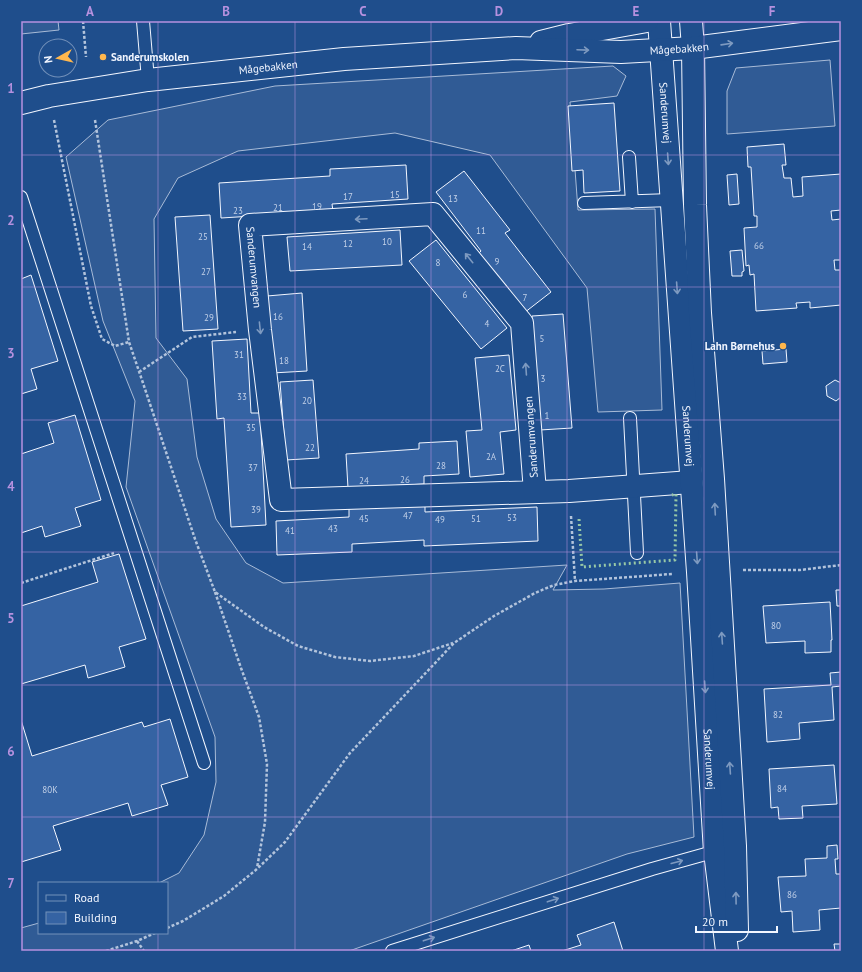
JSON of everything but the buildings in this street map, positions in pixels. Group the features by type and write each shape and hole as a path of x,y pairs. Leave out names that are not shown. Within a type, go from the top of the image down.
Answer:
{"street":[{"name":"Mågebakken","path":"516,48 569,35 647,21"},
{"name":"Sanderumvej","path":"659,21 691,482 708,571 735,846 737,951"},
{"name":"Sanderumvej","path":"691,21 693,48 695,205 700,313 713,479 708,571 714,852 727,951"},
{"path":"826,21 841,22"},
{"name":"Mågebakken","path":"21,103 49,96 148,80 344,59 516,48 621,52 693,48 841,28"},
{"name":"Sanderumvangen","path":"535,492 522,323 433,214 250,225 260,330 282,500 569,491 691,482"}],"lane":[{"path":"143,21 148,80"},
{"path":"629,157 632,202"},
{"path":"21,197 204,763"},
{"path":"584,203 671,200"},
{"path":"630,418 637,553"},
{"path":"392,951 644,871 735,846"}],"path":[{"path":"83,21 86,56"},
{"path":"49,96 91,306 102,339 115,346 129,342"},
{"path":"95,120 129,342 195,539 259,717 267,764 265,822 256,869"},
{"path":"139,372 192,337 220,334"},
{"path":"569,491 575,581"},
{"path":"21,582 134,547"},
{"path":"168,928 183,921 224,896 285,842 350,753 454,643 494,616 535,593 554,585 575,581 708,571 800,570 841,565"},
{"path":"215,592 264,627 298,646 335,657 370,661 414,656 454,643"},
{"path":"106,951 153,934"},
{"path":"137,941 144,951"}],"shaded area":[{"path":"21,21 58,21 59,30 21,34"},
{"path":"830,60 835,126 727,134 727,91 736,68"},
{"path":"613,66 626,76 617,96 570,102 578,210 655,209 662,410 598,412 587,288 490,155 395,133 238,151 178,178 154,219 156,338 187,379 197,457 216,519 246,563 283,583 567,565 553,590 604,589 680,583 694,837 627,854 349,951 21,951 21,928 38,923 38,934 168,934 168,882 161,882 179,873 204,835 216,782 215,737 126,487 135,401 103,321 66,157 108,120 275,86"}],"hedge":[{"path":"579,519 582,567 675,560 676,494 672,495"}],"place":[{"name":"Sanderumskolen","path":"103,57"},
{"name":"Lahn Børnehus","path":"783,346"}]}
